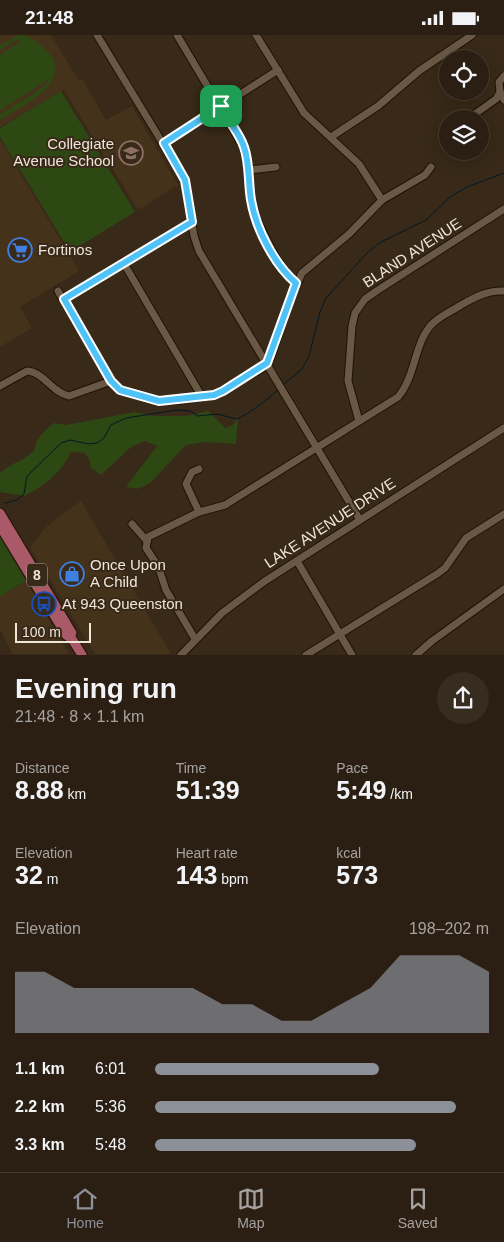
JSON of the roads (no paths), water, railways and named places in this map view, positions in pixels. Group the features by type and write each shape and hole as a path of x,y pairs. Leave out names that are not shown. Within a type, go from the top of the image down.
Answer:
{"main road":[{"name":"8","path":"0,513 72,632 72,639"},
{"name":"8","path":"0,526 66,635 72,639 82,655"}],"street":[{"path":"97,35 185,180 199,251 360,520"},
{"path":"177,35 243,145 250,170 250,198 255,217 276,258 296,283"},
{"path":"256,35 304,113 331,137 366,173 382,201"},
{"path":"331,137 378,106 419,71 472,35"},
{"path":"164,143 278,70"},
{"path":"504,76 499,82 500,92 504,101"},
{"path":"481,110 496,99 500,92"},
{"path":"250,170 276,167"},
{"path":"58,291 111,381 120,390 159,401 214,395 267,363 296,283 302,273 349,234 382,201 425,175 431,167"},
{"name":"BLAND AVENUE","path":"359,421 348,381 355,313 365,299 504,209"},
{"path":"64,299 192,222"},
{"path":"123,262 202,397"},
{"path":"195,639 166,590 158,566 146,548 148,537 200,512 225,505 398,397 405,389 423,339 431,325 472,299 486,293 504,291"},
{"path":"0,386 20,373 33,371 54,389 68,396 111,381"},
{"name":"LAKE AVENUE DRIVE","path":"181,655 195,639 239,601 360,520 504,429"},
{"path":"199,469 192,472 186,484 200,512"},
{"path":"306,655 437,574 444,568 466,538 504,514"},
{"path":"132,524 147,541"},
{"path":"297,561 352,655"},
{"path":"416,655 432,641 504,589"}],"waterway":[{"path":"284,384 302,369 309,356 320,312 326,298 367,253 379,243 426,220 450,197 467,187 504,173"},
{"path":"5,503 17,500 24,494 27,476 61,443 70,440 89,444 97,443 104,438 111,425 126,418 177,410 190,411 198,416 217,414 237,419 253,410 278,390"}],"place":[{"name":"Collegiate Avenue School","path":"131,153"},
{"name":"Fortinos","path":"20,250"},
{"name":"Once Upon A Child","path":"72,574"},
{"name":"At 943 Queenston","path":"44,604"}]}
